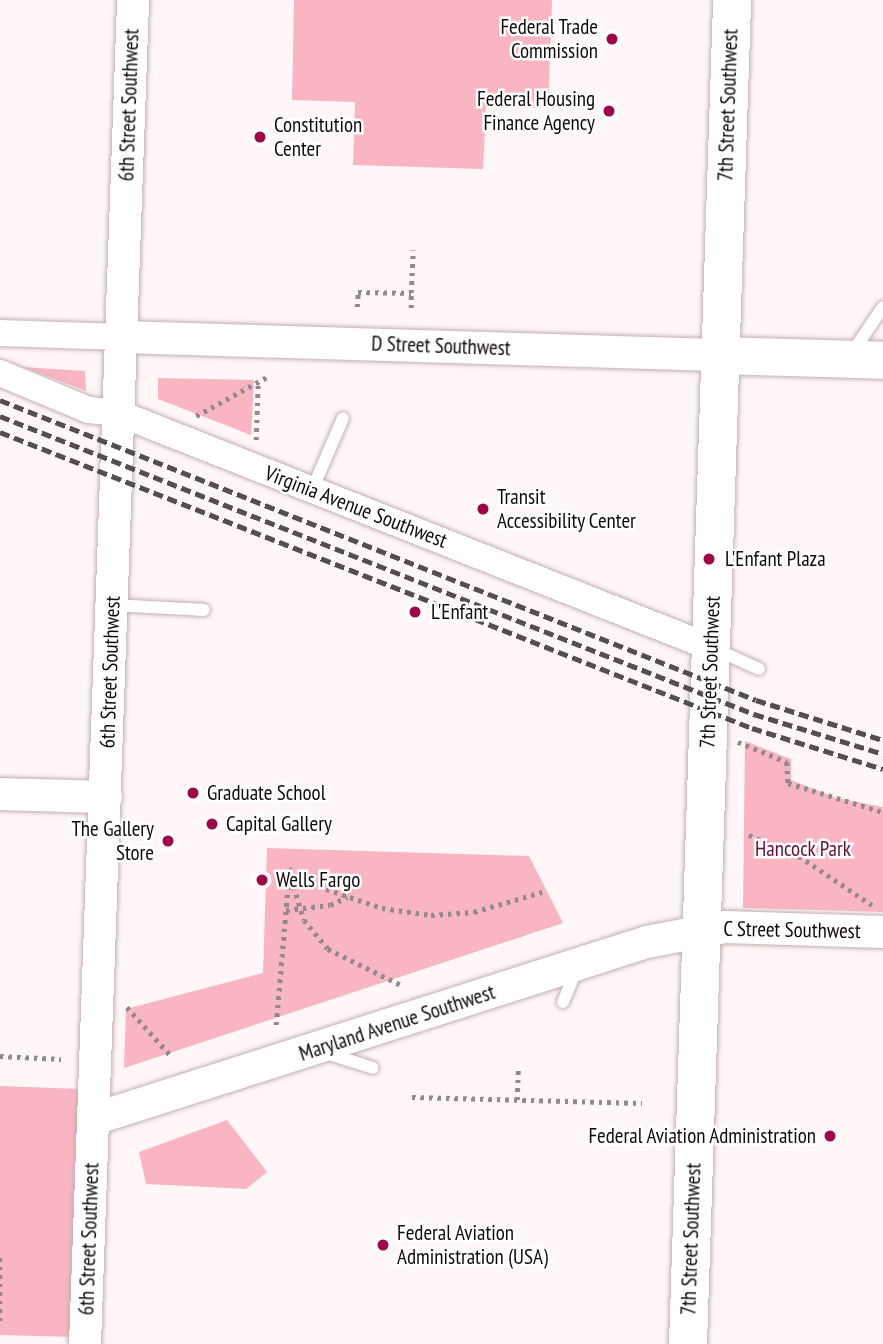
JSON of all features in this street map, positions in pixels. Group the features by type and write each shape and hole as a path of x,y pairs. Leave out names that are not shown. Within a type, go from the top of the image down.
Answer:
{"main road":[{"name":"7th Street Southwest","path":"688,1344 732,0"},
{"name":"D Street Southwest","path":"719,355 865,359"}],"street":[{"name":"6th Street Southwest","path":"85,1344 133,0"},
{"name":"D Street Southwest","path":"0,333 719,355"},
{"name":"Virginia Avenue Southwest","path":"0,373 89,410 118,413 710,647"},
{"path":"0,794 106,797"},
{"name":"C Street Southwest","path":"701,929 883,932"},
{"name":"Maryland Avenue Southwest","path":"94,1119 580,964 701,929"}],"lane":[{"path":"865,359 883,307"},
{"path":"312,489 343,418"},
{"path":"112,605 204,610"},
{"path":"710,647 759,669"},
{"path":"563,1003 580,964"},
{"path":"316,1049 373,1068"}],"path":[{"path":"411,308 413,250"},
{"path":"357,307 358,292 411,293"},
{"path":"196,416 267,377"},
{"path":"256,440 258,383"},
{"path":"731,739 787,762 788,783 883,812"},
{"path":"749,835 799,856 883,909"},
{"path":"289,869 348,897 382,908 431,915 474,912 542,892"},
{"path":"276,1025 289,869"},
{"path":"289,869 302,911 328,949 401,985"},
{"path":"286,910 302,911 348,897"},
{"path":"127,1007 172,1058"},
{"path":"0,1056 61,1059"},
{"path":"517,1100 518,1070"},
{"path":"412,1097 642,1104"},
{"path":"0,1258 0,1322"}],"green space":[{"path":"294,0 552,0 548,108 486,107 483,169 353,165 355,102 292,100"},
{"path":"23,367 85,371 86,391"},
{"path":"158,378 254,380 251,435 158,399"},
{"name":"Hancock Park","path":"745,741 791,759 791,780 837,798 883,807 883,912 743,908"},
{"path":"267,848 529,856 563,923 124,1068 126,1009 263,973"},
{"path":"0,1086 82,1089 75,1337 0,1335"},
{"path":"227,1120 267,1172 246,1189 146,1184 139,1152"}],"railway":[{"path":"0,400 756,700 883,740"},
{"path":"0,416 754,714 883,754"},
{"path":"0,432 752,728 883,769"}],"place":[{"name":"Federal Trade Commission","path":"612,39"},
{"name":"Federal Housing Finance Agency","path":"609,111"},
{"name":"Constitution Center","path":"260,137"},
{"name":"Transit Accessibility Center","path":"483,509"},
{"name":"L'Enfant Plaza","path":"709,559"},
{"name":"L'Enfant","path":"415,612"},
{"name":"Graduate School","path":"193,793"},
{"name":"Capital Gallery","path":"212,824"},
{"name":"The Gallery Store","path":"168,841"},
{"name":"Wells Fargo","path":"262,880"},
{"name":"Federal Aviation Administration","path":"830,1136"},
{"name":"Federal Aviation Administration (USA)","path":"383,1245"}]}
